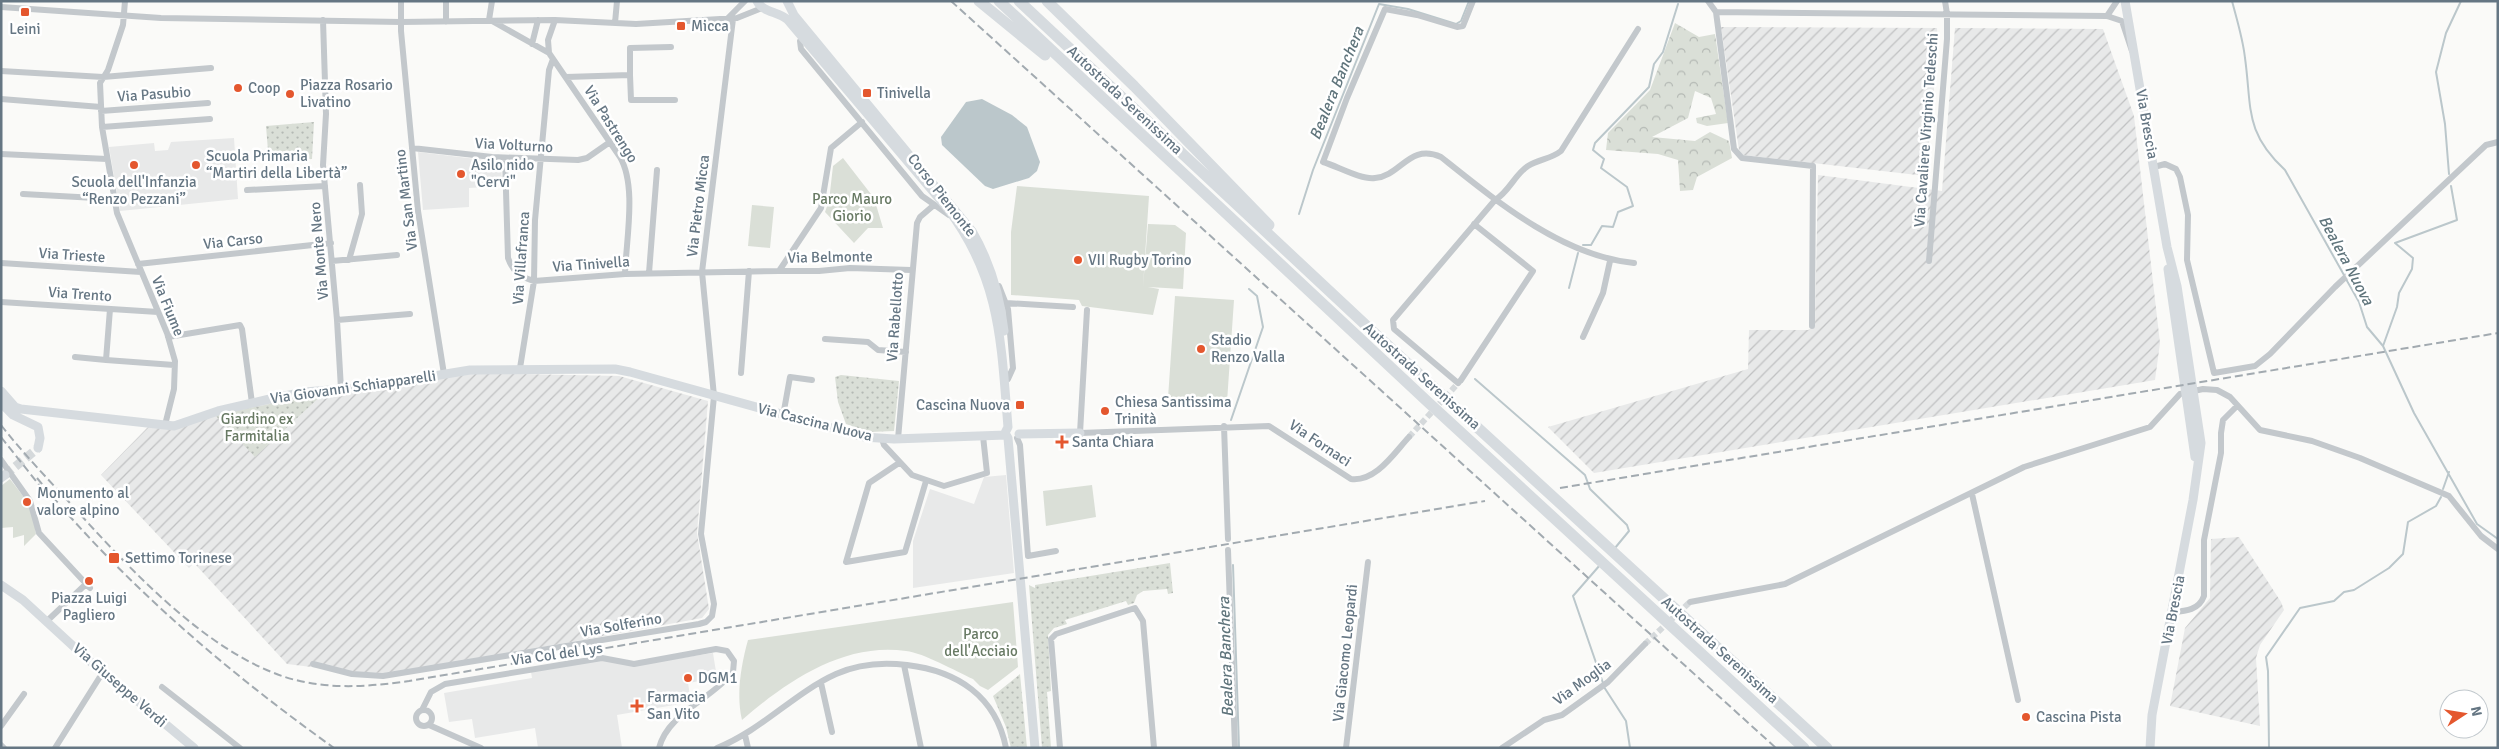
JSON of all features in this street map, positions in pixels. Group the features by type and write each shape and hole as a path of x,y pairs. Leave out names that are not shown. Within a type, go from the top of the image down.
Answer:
{"highway":[{"path":"978,1 1016,29 1075,82 1102,97"},
{"name":"Autostrada Serenissima","path":"999,1 1430,404 1804,748"},
{"name":"Autostrada Serenissima","path":"1019,1 1371,330 1827,748"},
{"path":"1047,1 1134,86 1371,330"}],"main road":[{"path":"761,6 779,9 786,1"},
{"name":"Corso Piemonte","path":"786,1 794,15 962,217 987,259 1002,310 1012,434"},
{"name":"Via Brescia","path":"2125,1 2154,166 2197,443 2197,472 2173,612 2152,715 2150,748"},
{"name":"Corso Piemonte","path":"761,6 784,16 803,37 959,225 977,256 994,301 1012,434"},
{"name":"Via Giovanni Schiapparelli","path":"1,391 15,406 21,409 178,426 213,412 305,392 341,390 444,374 520,368 623,370 714,396"},
{"name":"Via Cascina Nuova","path":"714,396 864,437 882,439 1080,433"},
{"path":"1,403 12,415 38,428 40,438 38,448"},
{"path":"1012,434 1035,748"},
{"name":"Via Giuseppe Verdi","path":"1,586 47,620 103,672 190,746"},
{"path":"1023,586 1040,748"}],"street":[{"name":"Via Fiume","path":"125,1 123,25 108,70 100,83 102,127 117,213 168,337 174,365 174,389 166,425"},
{"name":"Via San Martino","path":"401,1 401,22 420,229 444,374"},
{"path":"446,1 446,22"},
{"path":"489,20 492,1"},
{"path":"615,23 617,1"},
{"path":"730,19 745,1"},
{"path":"1472,1 1463,26 1457,28 1417,15 1385,8 1347,98 1323,162 1367,178 1376,178 1417,155 1433,154 1440,157 1495,200 1570,244 1610,261 1634,263"},
{"path":"1708,1 1716,12 1734,149 1742,158 1812,166 1812,326"},
{"name":"Via Cavaliere Virginio Tedeschi","path":"1929,261 1947,14 1945,1"},
{"path":"2107,16 2117,1"},
{"path":"1,7 161,18 401,22 555,20 615,23 730,19 748,14 761,6"},
{"path":"1716,12 2107,16 2122,21 2128,44 2135,57"},
{"name":"Via Pietro Micca","path":"714,396 702,272 730,19"},
{"name":"Via Monte Nero","path":"323,20 325,63 323,161 331,243 341,390"},
{"name":"Via Pastrengo","path":"489,20 511,30 551,56 624,163 628,176 625,274"},
{"path":"532,44 538,20"},
{"path":"551,56 548,40 555,20"},
{"path":"1474,224 1533,271 1460,382 1394,329 1392,325 1393,320 1474,224 1527,166 1555,156 1561,151 1638,29"},
{"name":"Corso Piemonte","path":"803,37 800,41 801,49 922,196 959,225"},
{"path":"671,47 630,48 631,100 675,100"},
{"name":"Via Villafranca","path":"520,368 534,281 540,159 551,56"},
{"path":"1,71 103,77 211,68"},
{"path":"566,77 630,75"},
{"name":"Via Pasubio","path":"1,99 101,109 208,103"},
{"path":"102,127 210,118"},
{"path":"779,271 821,208 831,148 862,122"},
{"name":"Via Volturno","path":"412,148 505,158 583,160 610,142"},
{"path":"2154,166 2165,164 2176,168 2180,177 2188,215 2187,260 2214,373 2255,366 2270,354 2344,279 2486,145 2498,142"},
{"path":"1,154 107,159"},
{"path":"505,158 508,258 519,276 534,281"},
{"name":"Via Tinivella","path":"649,273 658,170"},
{"path":"349,260 362,214 360,185"},
{"path":"247,190 325,186"},
{"path":"24,194 114,199"},
{"name":"Via Rabellotto","path":"898,439 911,270 918,220 934,205"},
{"name":"Via Carso","path":"138,264 331,243"},
{"path":"332,261 397,255"},
{"path":"987,259 1006,303 1013,368 1008,379"},
{"path":"1583,337 1603,294 1610,261"},
{"name":"Via Trieste","path":"1,263 141,272"},
{"name":"Via Belmonte","path":"779,271 819,272 850,268 911,270"},
{"path":"740,373 749,271"},
{"name":"Via Tinivella","path":"534,281 649,273 779,271"},
{"name":"Via Trento","path":"1,302 158,312"},
{"path":"1006,303 1073,307"},
{"path":"106,360 110,309"},
{"path":"1080,433 1087,310"},
{"path":"337,320 410,314"},
{"path":"168,337 240,325 244,338 252,403"},
{"path":"825,339 868,342 878,350 906,352"},
{"path":"75,357 174,365"},
{"path":"783,416 790,377 812,380"},
{"path":"1690,602 1785,584 2024,467 2150,427 2180,394 2204,389 2217,390 2230,397 2260,430 2312,441 2360,458 2449,496 2481,536 2498,549"},
{"name":"Via Solferino","path":"313,664 352,674 383,676 706,622 712,616 714,604 701,534 714,396"},
{"path":"2173,612 2193,609 2202,601 2204,596 2204,540 2221,453 2223,420 2237,406"},
{"path":"1224,426 1228,539"},
{"name":"Via Cascina Nuova","path":"1080,433 1224,426"},
{"name":"Via Fornaci","path":"1224,426 1269,426 1352,479 1360,480 1379,469 1409,437"},
{"path":"1012,434 1020,445 1028,556 1056,551"},
{"path":"882,439 884,445 912,475 944,486 987,473 983,436"},
{"path":"1,460 30,501 39,533 88,586 47,620"},
{"path":"900,463 869,483 846,562 906,552 926,481"},
{"path":"1972,494 2018,700"},
{"path":"1228,550 1235,748"},
{"name":"Via Giacomo Leopardi","path":"1346,748 1368,562"},
{"path":"1060,748 1051,639 1056,634 1135,608 1142,621 1154,748"},
{"name":"Via Moglia","path":"1502,748 1544,720 1562,715 1600,688 1645,644"},
{"name":"Via Col del Lys","path":"422,710 431,692 441,686 602,658 634,664 720,649 727,651 734,661 733,672 666,732 659,748"},
{"path":"717,748 745,735 834,675 855,667 876,664 904,664 941,671 959,679 976,691 996,716 1006,748"},
{"path":"904,664 920,748"},
{"path":"55,748 103,672"},
{"path":"821,683 832,732"},
{"path":"162,687 240,748"},
{"path":"1,726 24,694"},
{"path":"429,725 432,720 431,714 422,710 416,715 416,721 422,726 429,725 481,748"},
{"path":"745,735 748,748"},
{"path":"1,745 4,748"}],"shaded area":[{"path":"1721,27 1937,28 1938,44 1926,176 1743,155 1739,150"},
{"path":"1955,28 2103,29 2134,116 2160,343 2155,380 1594,473 1548,427 1748,369 1749,330 1808,330 1815,327 1818,175 1942,191"},
{"path":"982,99 1012,115 1027,127 1040,162 1037,171 1029,178 993,189 985,186 942,145 941,137 966,102"},
{"name":"Scuola Primaria “Martiri della Libertà”","path":"234,138 238,199 120,211 109,147 154,143 155,151 168,150 171,142"},
{"name":"Asilo nido \"Cervi\"","path":"418,152 501,162 502,186 469,188 469,207 423,210"},
{"path":"475,373 619,376 708,401 697,533 709,609 702,618 446,665 385,673 352,672 287,664 194,563 189,568 101,475 149,426 324,393"},
{"path":"1006,475 1014,573 913,588 913,541 930,489 974,504 984,477"},
{"path":"2239,537 2281,602 2284,610 2260,645 2256,658 2260,726 2170,706 2185,628 2210,598 2211,539"},
{"path":"713,653 717,678 688,683 691,702 617,715 622,748 538,748 535,728 475,738 472,719 449,722 444,693 532,678 531,672 600,660 636,665"}],"green space":[{"path":"1675,23 1699,37 1715,34 1728,123 1707,126 1697,123 1696,118 1716,114 1711,98 1695,91 1688,118 1652,137 1695,141 1710,132 1729,141 1732,158 1697,177 1693,190 1680,191 1678,160 1658,154 1606,150 1608,133 1650,90"},
{"path":"314,122 312,159 269,163 266,126"},
{"name":"Parco Mauro Giorio","path":"843,158 874,198 883,228 868,228 854,243 825,212 829,201 833,166"},
{"name":"VII Rugby Torino","path":"1017,186 1149,196 1143,287 1148,224 1175,225 1186,233 1183,289 1148,287 1159,289 1153,315 1082,306 1079,300 1011,295 1011,232"},
{"path":"752,205 774,207 770,248 748,246"},
{"name":"Stadio Renzo Valla","path":"1175,296 1234,300 1227,402 1168,398"},
{"path":"841,375 899,381 894,431 870,432 846,424 838,402 835,377"},
{"name":"Giardino ex Farmitalia","path":"324,393 255,457 215,415"},
{"path":"10,479 32,508 36,534 24,546 24,535 13,538 13,527 1,528 1,486"},
{"path":"1092,485 1096,517 1046,526 1043,491"},
{"path":"1170,563 1173,593 1168,594 1167,589 1143,591 1137,595 1134,603 1128,605 1126,601 1065,620 1067,624 1054,628 1048,635 1051,691 1047,692 1051,748 1042,748 1029,585 1035,588 1035,585"},
{"name":"Parco dell'Acciaio","path":"1013,602 1018,667 988,690 980,686 973,679 913,652 883,650 861,652 839,659 797,679 759,705 742,720 739,700 740,680 748,640"},
{"path":"1020,674 1027,748 1011,748 1006,727 993,696"}],"waterway":[{"name":"Bealera Banchera","path":"1299,214 1313,170 1379,4 1408,9 1456,24 1461,21 1469,1"},
{"name":"Bealera Nuova","path":"2232,1 2243,44 2250,105 2256,131 2262,144 2285,170 2344,275"},
{"path":"2449,174 2445,124 2436,72 2446,33 2461,1"},
{"path":"1583,245 1591,245 1602,226 1613,227 1618,212 1633,206 1627,187 1601,168 1604,159 1593,150 1595,143 1649,87 1654,64 1663,52 1678,4"},
{"path":"2383,346 2397,307 2399,293 2412,269 2413,258 2395,243 2457,220 2451,186"},
{"path":"1569,288 1578,253"},
{"name":"Bealera Nuova","path":"2346,279 2359,302 2367,327 2383,346 2414,413 2477,524 2498,539"},
{"name":"Bealera Banchera","path":"1231,420 1263,327 1257,296 1249,289"},
{"path":"1475,379 1585,475 1590,489 1627,525 1629,531 1615,548"},
{"path":"2443,489 2449,472"},
{"path":"2269,748 2268,671 2266,657 2300,608 2334,601 2344,592 2354,590 2389,568 2403,554 2408,522 2436,506 2441,497"},
{"name":"Bealera Banchera","path":"1233,565 1239,748"},
{"path":"1600,565 1573,596 1603,683"},
{"path":"1604,687 1626,721 1630,748"}],"tunnel":[{"path":"1409,437 1461,380"},
{"path":"5,475 38,448"},
{"path":"1645,644 1690,602"}],"railway":[{"path":"951,1 1776,748"},
{"path":"1560,488 2498,333"},
{"path":"1,425 115,552 168,603 196,626 225,647 255,664 285,677 331,686 378,685 409,681 1485,501"},
{"path":"1,437 40,486"},
{"path":"37,478 104,553 176,623 254,688 334,748"}],"place":[{"name":"Leini","path":"25,12"},
{"name":"Micca","path":"681,26"},
{"name":"Coop","path":"238,88"},
{"name":"Tinivella","path":"867,93"},
{"name":"Piazza Rosario Livatino","path":"290,94"},
{"name":"Scuola dell'Infanzia “Renzo Pezzani”","path":"134,165"},
{"name":"Scuola Primaria “Martiri della Libertà”","path":"196,165"},
{"name":"Asilo nido \"Cervi\"","path":"461,174"},
{"name":"VII Rugby Torino","path":"1078,260"},
{"name":"Stadio Renzo Valla","path":"1201,349"},
{"name":"Cascina Nuova","path":"1020,405"},
{"name":"Chiesa Santissima Trinità","path":"1105,411"},
{"name":"Santa Chiara","path":"1062,442"},
{"name":"Monumento al valore alpino","path":"27,502"},
{"name":"Settimo Torinese","path":"114,558"},
{"name":"Piazza Luigi Pagliero","path":"89,581"},
{"name":"DGM1","path":"688,678"},
{"name":"Farmacia San Vito","path":"637,706"},
{"name":"Cascina Pista","path":"2026,717"}]}
